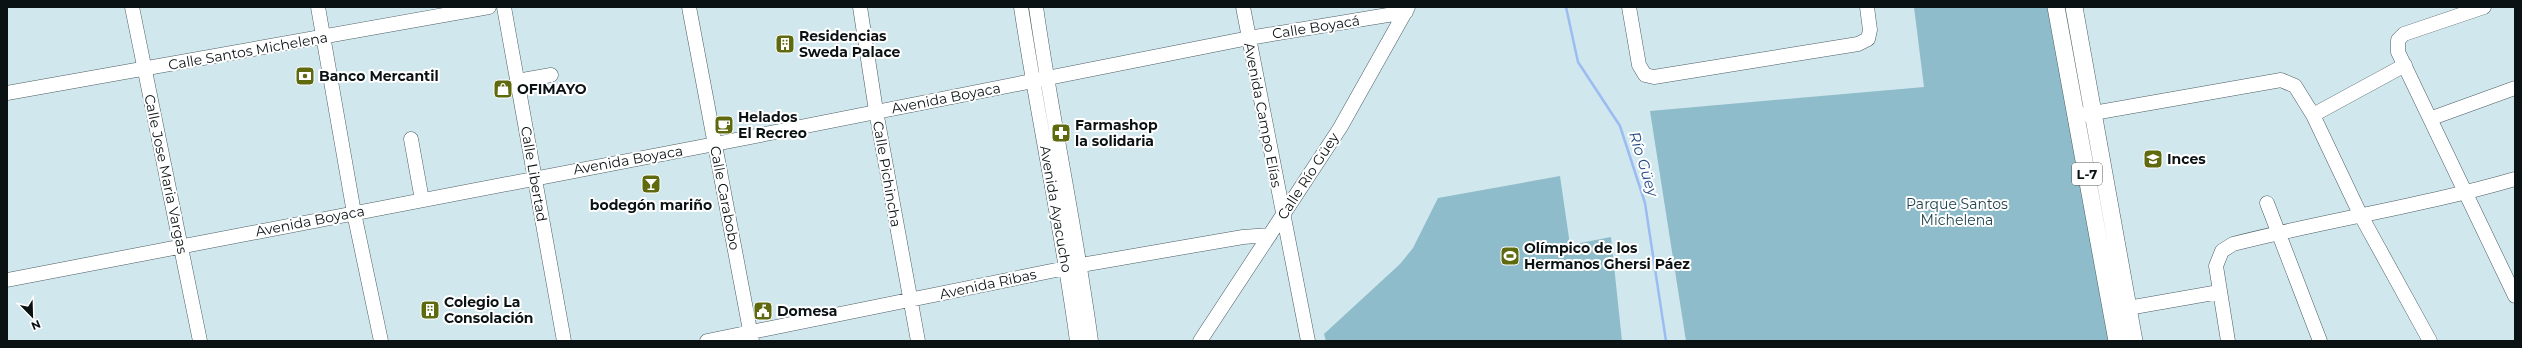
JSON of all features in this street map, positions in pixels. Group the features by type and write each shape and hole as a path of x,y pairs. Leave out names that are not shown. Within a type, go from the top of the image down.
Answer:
{"main road":[{"name":"L-7","path":"2056,7 2084,115 2128,308 2134,341"},
{"name":"L-7","path":"2074,7 2084,115 2117,341"}],"street":[{"name":"Calle Jose Maria Vargas","path":"132,7 200,341"},
{"path":"318,7 354,213 381,341"},
{"name":"Calle Santos Michelena","path":"7,93 144,70 489,7"},
{"name":"Calle Libertad","path":"504,7 564,341"},
{"name":"Calle Carabobo","path":"689,7 751,337"},
{"name":"Calle Pichincha","path":"860,7 876,111 918,341"},
{"name":"Avenida Ayacucho","path":"1021,7 1032,81 1067,268 1076,341"},
{"name":"Avenida Ayacucho","path":"1036,7 1046,78 1081,265 1091,341"},
{"name":"Avenida Campo Elías","path":"1243,7 1282,216 1308,341"},
{"path":"1629,7 1639,65 1644,75 1654,77 1858,44 1868,39 1870,30 1867,7"},
{"path":"2484,7 2404,34 2398,40 2398,52 2432,118 2466,193 2513,287"},
{"name":"Calle Boyacá","path":"1248,38 1407,10"},
{"name":"Calle Río Güey","path":"1200,341 1340,128 1407,10"},
{"name":"Avenida Boyaca","path":"7,280 535,177 715,144 1248,38"},
{"path":"2313,115 2406,65"},
{"path":"517,81 551,75"},
{"path":"2084,115 2281,80 2295,86 2313,115 2360,214 2430,341"},
{"path":"2432,118 2515,88"},
{"path":"411,139 422,200"},
{"path":"2228,341 2216,266 2222,251 2233,244 2360,214 2466,193 2515,179"},
{"path":"2267,203 2280,232 2320,341"},
{"name":"Avenida Ribas","path":"707,341 751,337 910,300 1081,265 1243,236 1270,235"},
{"path":"2128,308 2219,292"}],"green space":[{"name":"Parque Santos Michelena","path":"1914,7 2050,7 2115,341 1686,341 1650,111 1924,87"},
{"name":"Olímpico de los Hermanos Ghersi Páez","path":"1560,176 1570,245 1611,237 1622,341 1326,341 1324,334 1400,264 1413,248 1438,198"}],"waterway":[{"name":"Río Güey","path":"1566,7 1578,62 1620,126 1645,203 1666,341"}],"place":[{"name":"Residencias Sweda Palace","path":"785,44"},
{"name":"Banco Mercantil","path":"305,76"},
{"name":"OFIMAYO","path":"503,89"},
{"name":"Helados El Recreo","path":"724,125"},
{"name":"Farmashop la solidaria","path":"1061,133"},
{"name":"Inces","path":"2153,159"},
{"name":"bodegón mariño","path":"651,184"},
{"name":"Olímpico de los Hermanos Ghersi Páez","path":"1510,256"},
{"name":"Colegio La Consolación","path":"430,310"},
{"name":"Domesa","path":"763,311"}]}
